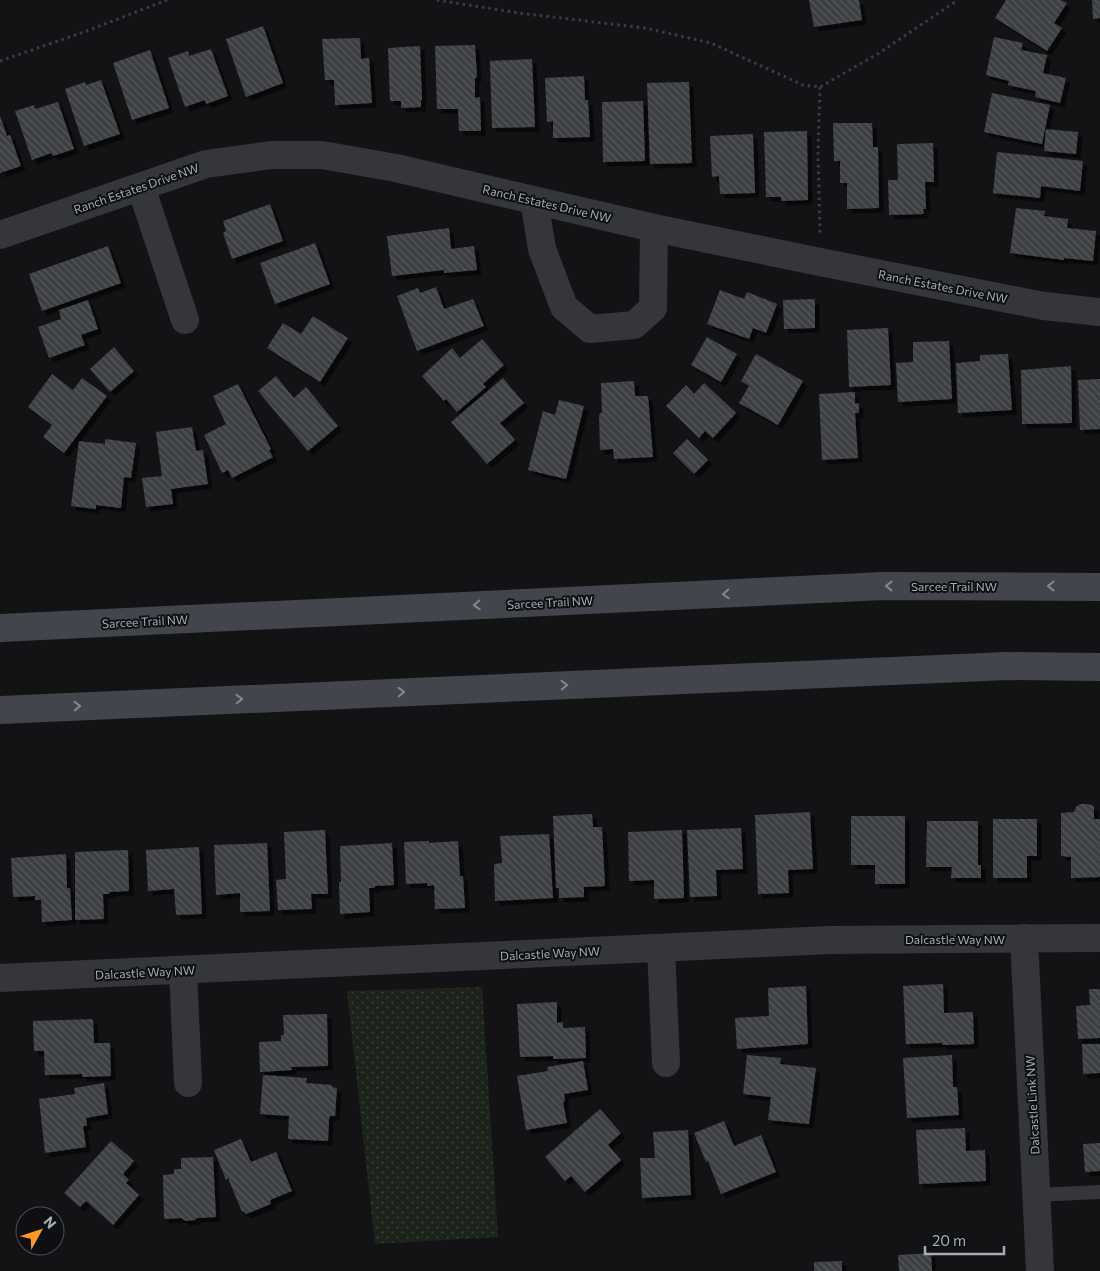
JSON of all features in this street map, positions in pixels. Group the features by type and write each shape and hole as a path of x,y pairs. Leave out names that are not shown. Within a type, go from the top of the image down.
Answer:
{"main road":[{"name":"Sarcee Trail NW","path":"0,628 883,586 1100,586"},
{"path":"0,710 1006,666 1100,667"}],"street":[{"name":"Ranch Estates Drive NW","path":"0,235 206,164 271,155 322,155 396,168 654,228 820,262 1044,306 1100,312"},
{"path":"141,187 185,320"},
{"path":"534,200 542,249 564,307 590,329 634,325 653,308 654,228"},
{"name":"Dalcastle Link NW","path":"1024,938 1040,1271"},
{"name":"Dalcastle Way NW","path":"0,978 830,940 1100,938"},
{"path":"661,948 666,1063"},
{"path":"183,970 188,1083"}],"lane":[{"path":"1036,1195 1100,1192"}],"path":[{"path":"0,60 84,32 167,0"},
{"path":"437,0 519,13 644,28 711,42 803,85 820,87 879,54 958,0"},
{"path":"820,87 818,153 820,262"}],"shaded area":[{"path":"482,987 498,1237 375,1244 347,991"}],"building":[{"path":"809,0 859,0 862,20 814,27"},
{"path":"1006,0 1061,0 1067,3 1054,23 1062,28 1047,51 995,18"},
{"path":"1092,0 1100,0 1100,18 1093,19"},
{"path":"263,26 283,83 246,97 226,39"},
{"path":"994,37 1023,43 1021,50 1047,55 1043,73 1066,78 1060,103 1035,97 1036,91 1008,85 1009,81 986,75"},
{"path":"360,38 361,59 369,58 372,103 335,105 334,80 325,80 322,39"},
{"path":"475,45 477,77 475,78 475,98 480,97 481,131 459,131 458,109 437,109 435,46"},
{"path":"420,46 421,107 401,108 401,101 390,101 388,48"},
{"path":"211,49 228,96 206,104 205,100 185,107 168,58 188,51 189,56"},
{"path":"150,50 169,108 132,120 113,63"},
{"path":"532,59 535,127 492,128 490,61"},
{"path":"584,76 585,100 588,100 590,137 553,138 553,121 547,122 545,78"},
{"path":"101,80 120,134 84,146 65,89 85,82 86,85"},
{"path":"689,82 692,163 650,164 647,83"},
{"path":"992,93 1050,105 1042,144 984,132"},
{"path":"643,101 645,161 603,162 602,102"},
{"path":"58,102 74,149 53,156 51,153 32,160 15,111 34,105 35,109"},
{"path":"0,116 7,136 10,135 21,166 0,173"},
{"path":"833,123 872,123 873,147 878,147 879,208 847,209 847,183 840,183 840,161 834,161"},
{"path":"1046,129 1078,132 1076,154 1044,151"},
{"path":"807,131 808,200 781,201 781,197 766,197 764,132"},
{"path":"753,134 755,193 720,194 719,176 712,177 710,136"},
{"path":"933,143 934,182 925,182 926,209 923,209 924,214 889,215 888,180 898,180 897,144"},
{"path":"997,152 1083,161 1080,191 1041,186 1040,198 993,193"},
{"path":"270,204 283,241 232,259 223,233 226,231 223,221"},
{"path":"1016,208 1045,211 1044,216 1068,219 1067,228 1096,231 1093,261 1064,258 1064,260 1010,253"},
{"path":"449,228 451,249 474,246 477,270 444,273 444,270 392,276 387,236"},
{"path":"315,243 330,284 275,304 260,263"},
{"path":"108,246 121,283 42,311 29,274"},
{"path":"436,287 444,309 473,299 484,326 417,351 397,296 418,288 420,293"},
{"path":"720,290 744,299 747,292 777,304 766,333 753,328 749,339 707,324"},
{"path":"815,299 815,328 784,329 783,300"},
{"path":"88,300 98,329 81,335 85,345 49,358 38,327 61,319 59,310"},
{"path":"313,316 348,338 320,382 267,348 283,323 301,334"},
{"path":"888,328 891,385 849,387 847,330"},
{"path":"707,337 737,354 721,382 691,365"},
{"path":"482,339 504,365 483,384 486,387 457,412 446,399 444,401 422,376 452,348 460,358"},
{"path":"949,341 952,399 898,402 896,363 913,362 913,342"},
{"path":"114,347 134,371 110,392 90,369"},
{"path":"756,354 803,381 778,425 739,403 749,386 741,381"},
{"path":"1008,354 1012,410 958,413 956,363 980,361 980,355"},
{"path":"1071,366 1072,423 1022,424 1021,370"},
{"path":"52,374 73,390 82,378 107,396 64,453 43,437 52,425 28,407"},
{"path":"276,376 294,398 306,387 338,426 308,451 258,391"},
{"path":"503,378 524,403 500,423 515,440 487,464 451,422"},
{"path":"1100,379 1100,429 1080,430 1078,380"},
{"path":"634,381 635,396 648,396 653,457 614,459 613,449 600,450 599,415 602,412 601,383"},
{"path":"704,383 736,413 713,438 705,431 699,438 666,406 686,385 694,394"},
{"path":"238,384 271,449 269,450 273,457 232,478 228,470 222,473 204,435 226,424 213,396"},
{"path":"855,392 855,404 859,403 859,413 855,413 858,458 822,460 819,394"},
{"path":"559,400 584,406 566,479 528,470 543,411 555,415"},
{"path":"192,427 196,451 203,450 208,484 171,489 173,504 146,507 142,478 162,476 156,432"},
{"path":"105,439 136,443 131,478 124,477 121,508 96,505 96,509 71,506 79,441 105,444"},
{"path":"687,439 708,460 694,474 673,453"},
{"path":"1080,804 1094,806 1094,819 1100,819 1100,877 1071,878 1071,857 1061,856 1061,813 1074,812"},
{"path":"810,812 813,869 788,870 789,893 758,894 755,815"},
{"path":"592,814 593,827 602,827 605,886 584,887 584,897 559,898 559,888 556,888 553,816"},
{"path":"851,816 905,816 905,884 875,884 875,865 851,865"},
{"path":"993,819 1037,819 1037,856 1027,856 1027,878 993,878"},
{"path":"927,821 978,821 978,865 981,865 981,878 951,878 952,867 926,867"},
{"path":"741,828 743,869 716,870 717,896 690,897 687,830"},
{"path":"325,830 328,894 311,894 312,909 278,910 276,880 286,879 284,832"},
{"path":"682,830 684,898 654,899 654,880 629,881 628,832"},
{"path":"549,834 553,898 495,901 494,864 502,863 500,836"},
{"path":"429,841 429,843 458,841 460,876 463,876 465,908 435,909 434,885 428,886 427,883 406,884 404,842"},
{"path":"267,843 270,911 240,912 240,893 216,895 214,845"},
{"path":"392,843 394,885 369,888 370,912 340,914 340,846"},
{"path":"199,847 202,914 176,915 174,889 148,891 146,850"},
{"path":"128,850 129,891 103,894 104,919 75,920 75,852"},
{"path":"66,854 67,888 70,888 72,920 42,922 41,900 35,900 35,896 13,897 11,858"},
{"path":"943,984 944,1013 973,1012 974,1044 906,1044 903,986"},
{"path":"806,986 808,1044 737,1049 735,1018 769,1016 768,988"},
{"path":"1089,989 1100,989 1100,1038 1078,1039 1076,1006 1090,1005"},
{"path":"557,1002 557,1023 563,1022 563,1028 585,1027 586,1058 520,1057 517,1004"},
{"path":"327,1014 328,1066 291,1067 292,1070 260,1072 259,1042 281,1041 281,1035 284,1035 283,1015"},
{"path":"93,1019 94,1043 110,1043 111,1076 82,1077 82,1074 45,1075 44,1051 34,1051 33,1021"},
{"path":"1082,1044 1100,1044 1100,1073 1083,1074"},
{"path":"747,1055 781,1058 780,1064 816,1068 809,1124 768,1120 771,1097 743,1094"},
{"path":"952,1055 953,1087 957,1087 959,1115 907,1118 903,1058"},
{"path":"583,1061 588,1090 564,1094 565,1101 563,1102 567,1123 526,1130 517,1076 548,1071 547,1067"},
{"path":"263,1075 307,1078 306,1083 332,1085 332,1087 337,1088 335,1116 330,1116 329,1119 328,1141 288,1139 289,1116 260,1114"},
{"path":"104,1083 108,1114 86,1118 87,1126 83,1126 86,1147 45,1153 39,1099 75,1094 74,1088"},
{"path":"600,1109 621,1133 608,1145 621,1160 585,1192 571,1176 565,1181 545,1157"},
{"path":"724,1121 734,1146 761,1135 776,1172 721,1194 694,1133"},
{"path":"965,1128 966,1151 985,1150 986,1181 919,1184 916,1130"},
{"path":"688,1130 691,1195 642,1198 640,1158 655,1158 653,1132"},
{"path":"241,1139 251,1162 276,1152 292,1191 270,1200 271,1204 246,1214 244,1211 242,1212 228,1178 226,1180 214,1150"},
{"path":"111,1141 134,1161 123,1174 129,1180 126,1183 139,1195 113,1225 86,1201 80,1207 64,1193"},
{"path":"1100,1143 1100,1171 1085,1172 1083,1144"},
{"path":"213,1157 216,1217 197,1218 186,1221 181,1218 164,1219 163,1175 174,1174 174,1169 181,1169 181,1158"},
{"path":"931,1253 932,1271 899,1271 898,1255"},
{"path":"842,1261 842,1271 814,1271 814,1262"}]}
